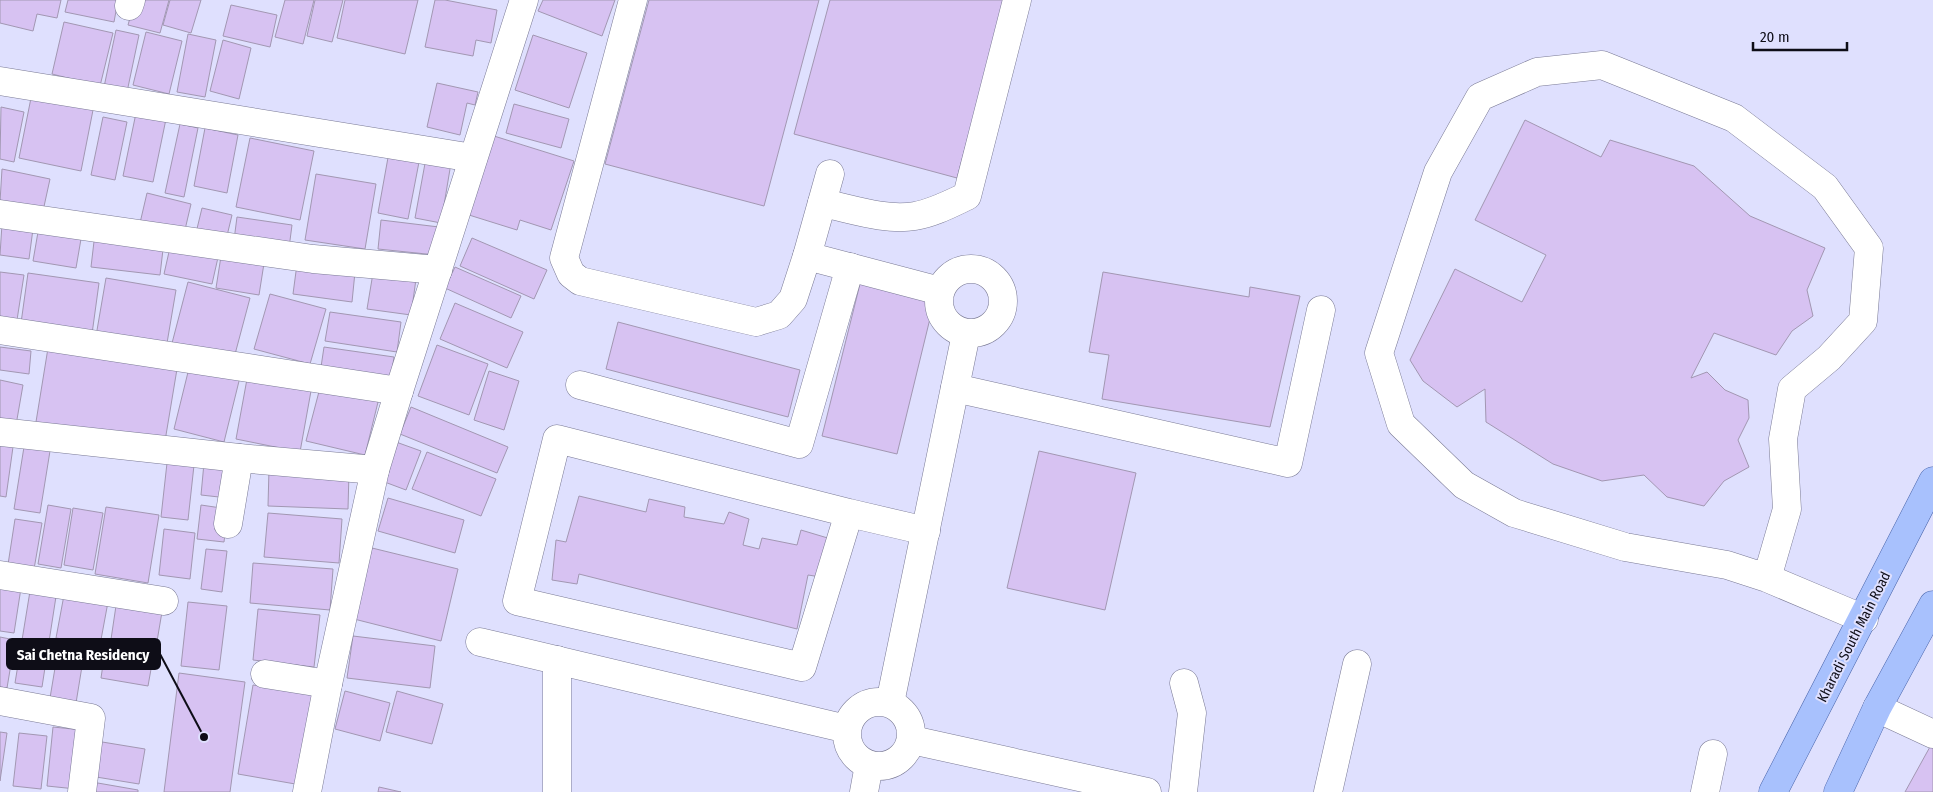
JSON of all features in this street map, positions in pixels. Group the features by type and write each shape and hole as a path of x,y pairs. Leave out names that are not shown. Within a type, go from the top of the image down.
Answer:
{"main road":[{"name":"Kharadi South Main Road","path":"1773,792 1864,619 1933,482"},
{"path":"1838,792 1878,708 1933,606"}],"street":[{"path":"307,792 328,684 375,470 398,391 524,0"},
{"path":"633,0 564,258 571,274 580,281 756,322 779,315 793,299 830,174"},
{"path":"822,203 890,217 916,216 942,208 966,196 1017,0"},
{"path":"1767,578 1788,509 1783,439 1792,390 1829,358 1863,321 1869,248 1825,187 1734,118 1602,65 1537,72 1480,97 1438,172 1379,353 1402,424 1464,485 1514,513 1625,547 1727,565 1767,578 1864,619"},
{"path":"0,81 473,158"},
{"path":"0,214 313,259 438,270"},
{"path":"807,256 940,291"},
{"path":"580,385 799,444 850,267"},
{"path":"964,269 976,269 987,272 996,280 1002,294 1002,311 997,321 988,329 978,333 966,334 956,330 947,323 941,314 938,302 940,291 946,281 954,274 964,269"},
{"path":"955,388 1288,463 1321,310"},
{"path":"0,330 398,391"},
{"path":"890,704 966,334"},
{"path":"0,432 239,458 375,470"},
{"path":"849,513 802,667 517,601 557,439 926,531"},
{"path":"228,524 239,458"},
{"path":"0,575 164,601"},
{"path":"480,642 847,729"},
{"path":"556,792 557,660"},
{"path":"1328,792 1357,664"},
{"path":"264,674 328,684"},
{"path":"1183,792 1192,713 1184,683"},
{"path":"879,701 900,709 907,718 911,728 912,740 908,750 901,759 891,765 880,767 869,765 859,760 851,751 847,740 847,729 851,718 858,709 879,701"},
{"path":"0,702 91,718 82,792"},
{"path":"1878,708 1933,734"},
{"path":"912,740 1147,792"},
{"path":"1705,792 1713,754"},
{"path":"864,792 869,765"}],"building":[{"path":"0,0 61,0 57,18 37,14 33,31 0,23"},
{"path":"68,0 118,0 114,22 65,12"},
{"path":"135,0 169,0 160,33 128,25"},
{"path":"170,0 201,0 191,33 163,25"},
{"path":"285,0 314,0 303,44 275,37"},
{"path":"315,0 343,0 332,42 307,36"},
{"path":"345,0 418,0 405,54 337,38"},
{"path":"435,0 445,0 497,10 491,43 476,40 473,56 425,47"},
{"path":"543,0 615,0 602,36 538,11"},
{"path":"649,0 819,0 764,206 605,164"},
{"path":"830,0 1005,0 957,178 794,134"},
{"path":"231,5 277,15 270,47 223,36"},
{"path":"64,22 113,33 100,86 52,74"},
{"path":"116,30 139,35 127,92 104,87"},
{"path":"146,32 182,41 169,94 133,85"},
{"path":"188,34 216,40 205,97 177,92"},
{"path":"533,35 587,53 569,108 515,90"},
{"path":"223,40 251,48 239,99 210,91"},
{"path":"437,83 478,92 475,105 467,103 460,135 427,127"},
{"path":"32,93 94,105 81,171 19,158"},
{"path":"514,104 569,119 561,148 506,133"},
{"path":"1,107 24,112 14,162 0,159"},
{"path":"136,113 166,119 153,182 123,176"},
{"path":"103,117 127,122 115,180 91,175"},
{"path":"1525,120 1601,157 1610,140 1694,166 1750,216 1825,248 1807,290 1813,316 1792,331 1776,355 1714,333 1691,378 1707,372 1725,390 1748,400 1749,418 1738,440 1749,467 1724,481 1704,506 1667,497 1644,475 1602,481 1553,464 1486,422 1485,389 1457,407 1423,381 1410,360 1455,269 1522,302 1546,255 1475,220"},
{"path":"180,124 198,128 184,197 165,193"},
{"path":"205,128 238,135 227,193 194,186"},
{"path":"494,136 574,161 551,230 520,220 517,230 469,215"},
{"path":"250,138 314,151 300,220 236,207"},
{"path":"389,152 420,157 408,219 378,213"},
{"path":"426,158 451,163 441,223 415,218"},
{"path":"2,169 50,179 43,211 0,202"},
{"path":"316,174 376,184 365,249 305,240"},
{"path":"147,193 191,204 184,234 140,223"},
{"path":"202,208 232,215 225,244 195,237"},
{"path":"237,217 292,225 289,248 234,240"},
{"path":"381,220 439,227 436,255 378,249"},
{"path":"2,224 33,229 29,259 0,255"},
{"path":"38,232 81,239 76,268 33,261"},
{"path":"95,233 164,241 160,275 91,267"},
{"path":"472,238 547,270 534,299 460,266"},
{"path":"171,243 219,253 212,284 164,274"},
{"path":"222,250 265,257 259,295 216,288"},
{"path":"297,264 355,272 352,302 293,294"},
{"path":"455,267 521,296 511,318 445,288"},
{"path":"0,272 24,275 17,320 0,317"},
{"path":"1103,272 1249,297 1250,287 1300,296 1270,427 1102,399 1109,355 1089,352"},
{"path":"28,273 99,283 92,334 21,323"},
{"path":"373,273 416,279 411,315 367,309"},
{"path":"106,278 176,290 166,349 96,336"},
{"path":"861,280 935,298 897,454 822,436"},
{"path":"188,282 250,298 234,358 171,347"},
{"path":"270,294 326,309 310,364 254,349"},
{"path":"455,303 523,332 507,368 440,339"},
{"path":"330,312 401,322 397,352 325,341"},
{"path":"618,322 800,370 788,417 606,369"},
{"path":"437,345 488,364 469,415 418,396"},
{"path":"0,347 31,351 29,374 0,370"},
{"path":"324,347 394,357 391,377 321,367"},
{"path":"48,348 177,369 165,441 35,428"},
{"path":"190,364 240,377 224,442 174,429"},
{"path":"489,371 519,381 504,430 474,420"},
{"path":"247,379 311,391 300,452 236,439"},
{"path":"0,380 23,385 16,425 0,422"},
{"path":"321,384 379,398 365,455 306,441"},
{"path":"411,407 508,447 497,473 400,434"},
{"path":"396,442 421,451 406,490 382,481"},
{"path":"0,445 13,447 6,497 0,496"},
{"path":"24,447 50,451 40,513 14,509"},
{"path":"1039,451 1136,473 1105,610 1007,588"},
{"path":"427,452 496,479 481,516 412,489"},
{"path":"168,454 195,456 188,520 161,517"},
{"path":"204,463 231,466 228,498 201,495"},
{"path":"269,469 349,472 348,509 268,506"},
{"path":"579,496 646,512 649,499 685,507 684,517 724,524 729,512 749,519 743,545 759,549 762,538 797,545 801,530 831,539 821,577 808,575 797,629 579,574 577,584 552,580 556,540 566,542"},
{"path":"388,498 464,520 455,553 378,531"},
{"path":"48,505 71,509 61,568 38,564"},
{"path":"201,505 228,509 224,542 197,539"},
{"path":"106,507 159,515 148,583 95,574"},
{"path":"73,508 103,513 93,570 64,565"},
{"path":"268,513 342,519 339,563 264,557"},
{"path":"15,519 42,523 33,575 7,571"},
{"path":"164,529 195,533 190,579 159,575"},
{"path":"372,548 458,569 441,641 354,619"},
{"path":"206,549 227,551 222,592 201,589"},
{"path":"253,563 333,569 330,610 250,603"},
{"path":"0,585 21,588 14,633 0,631"},
{"path":"31,585 57,590 42,687 15,683"},
{"path":"64,595 108,602 100,645 56,638"},
{"path":"117,599 163,606 155,653 110,646"},
{"path":"188,602 227,606 219,670 181,666"},
{"path":"258,609 320,615 314,667 253,660"},
{"path":"353,636 435,646 430,688 347,678"},
{"path":"0,637 15,640 7,688 0,687"},
{"path":"58,650 84,654 76,703 50,698"},
{"path":"105,651 153,658 148,686 101,678"},
{"path":"179,673 245,682 230,792 164,792"},
{"path":"253,685 317,695 301,785 238,774"},
{"path":"345,691 390,703 380,741 335,729"},
{"path":"397,691 443,704 432,744 386,732"},
{"path":"53,727 82,730 76,789 47,786"},
{"path":"0,732 7,733 0,781"},
{"path":"19,733 47,736 41,789 13,786"},
{"path":"90,740 145,749 139,784 84,775"},
{"path":"1931,745 1933,746 1933,792 1905,792"},
{"path":"92,782 138,790 138,792 90,792"},
{"path":"379,787 401,792 378,792"}],"place":[{"name":"Sai Chetna Residency","path":"204,737"}]}
